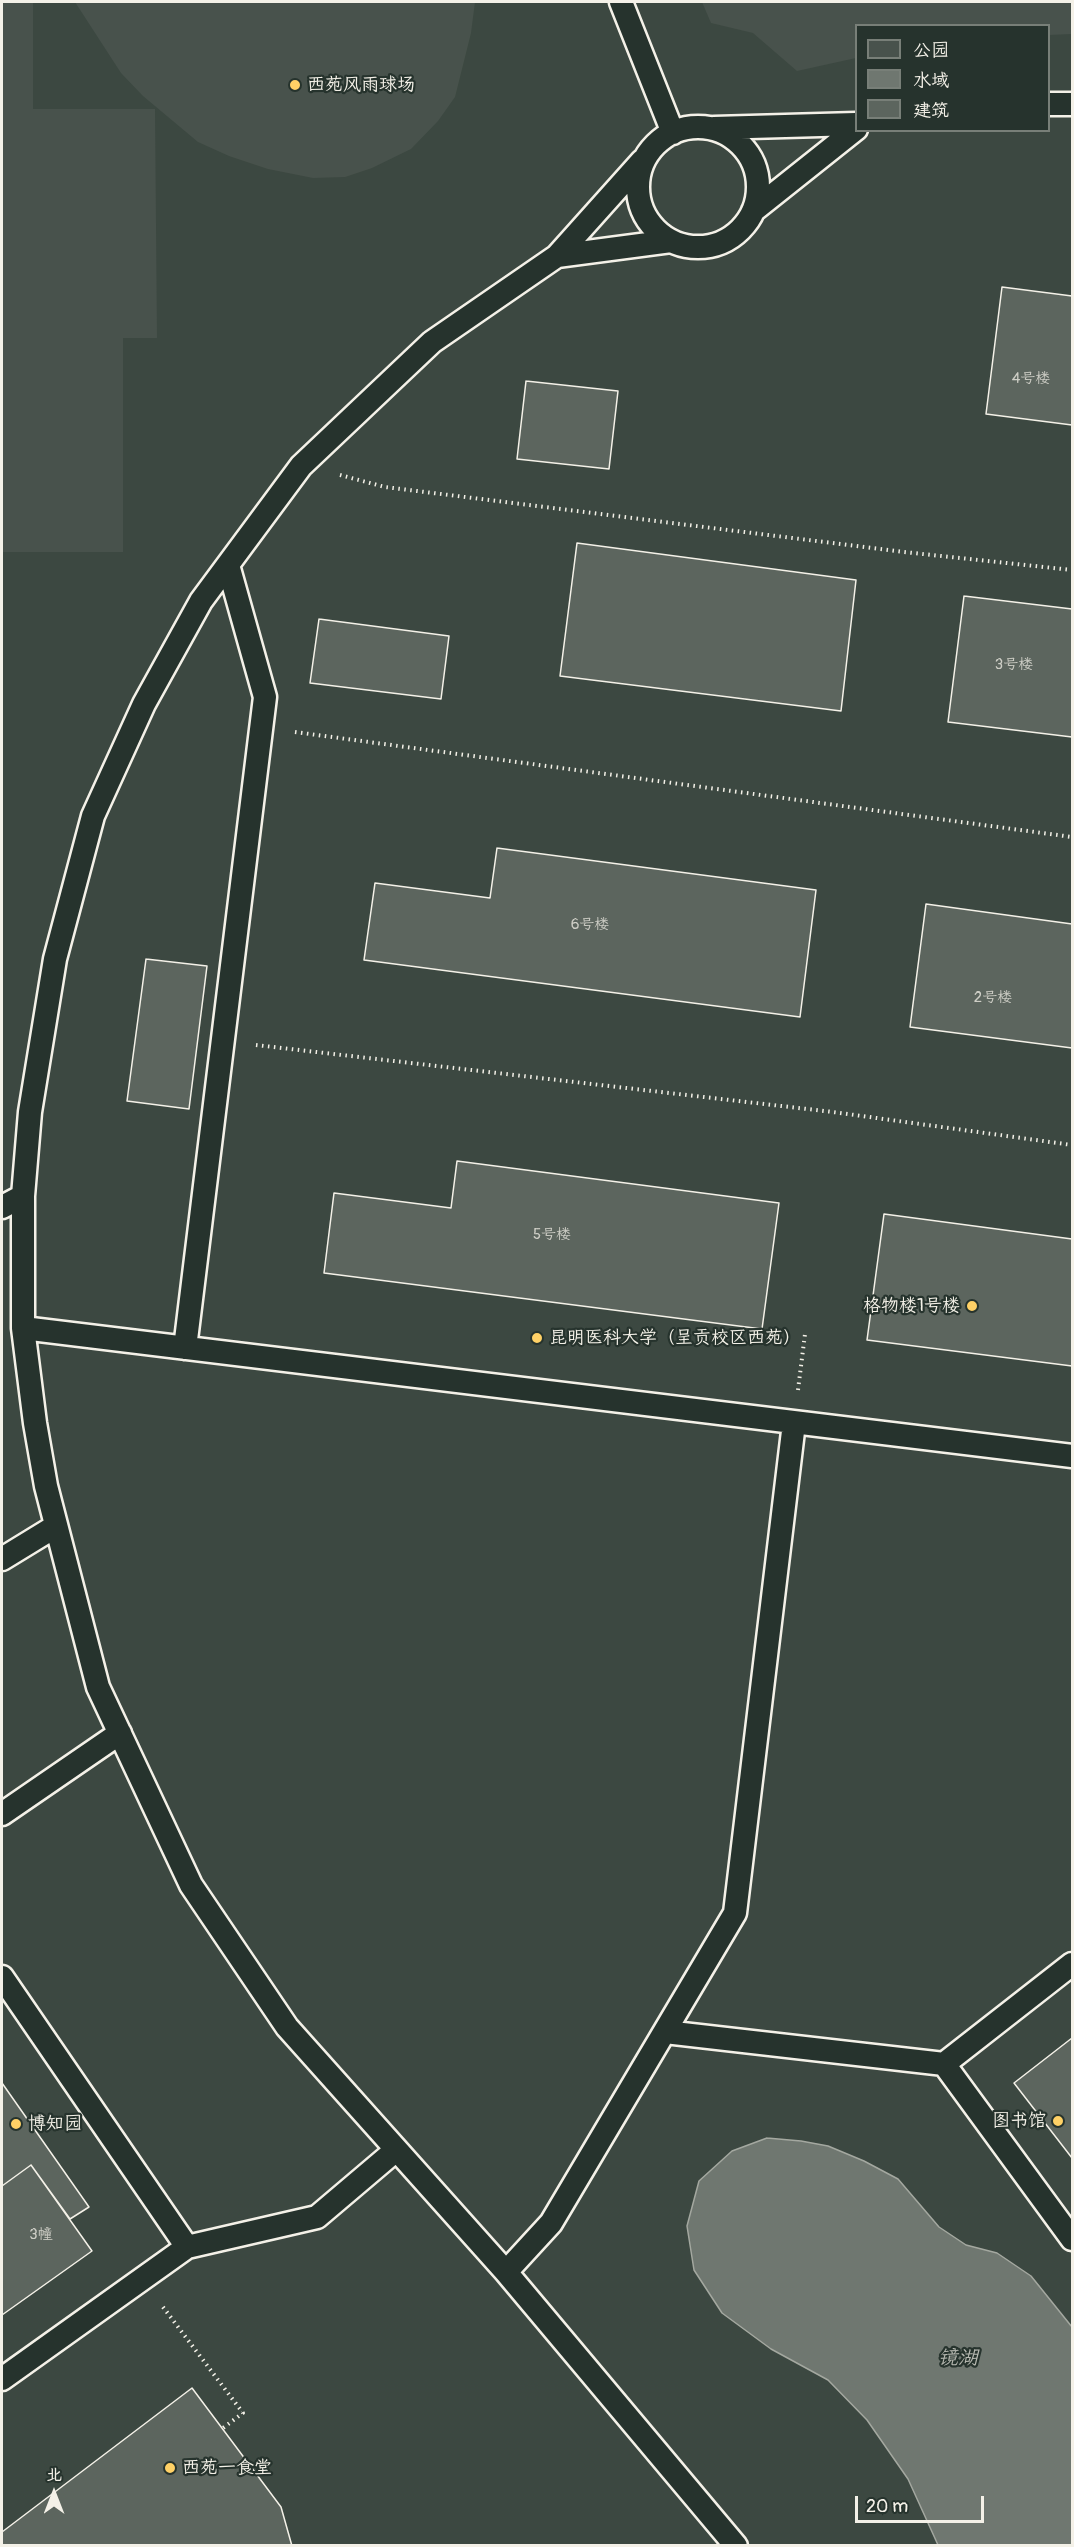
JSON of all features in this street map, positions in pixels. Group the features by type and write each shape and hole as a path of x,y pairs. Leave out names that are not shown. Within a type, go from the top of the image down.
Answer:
{"lane":[{"path":"621,2 674,135"},
{"path":"1050,104 1072,104"},
{"path":"736,2546 506,2272 287,2027 191,1885 99,1687 56,1526 35,1423 23,1328 23,1196 30,1112 55,958 93,816 144,704 201,600 301,466 432,342 557,256 674,135 855,127"},
{"path":"753,211 758,192 756,171 747,152 732,138 714,129 674,135 645,159 639,177 639,196 644,214 655,230 671,241 689,247 709,246 727,240 742,228 753,211 855,128"},
{"path":"557,256 671,241"},
{"path":"185,1348 265,697 228,565"},
{"path":"2,1207 23,1196"},
{"path":"23,1328 1072,1456"},
{"path":"506,2272 551,2223 735,1913 794,1423"},
{"path":"2,1559 56,1526"},
{"path":"2,1814 120,1732"},
{"path":"665,2032 944,2064 1072,1964"},
{"path":"2,1977 187,2247"},
{"path":"944,2064 1072,2239"},
{"path":"2,2379 187,2247 317,2217 396,2150"}],"path":[{"path":"301,466 385,487 904,552 1072,570"},
{"path":"261,727 1072,837"},
{"path":"223,1041 834,1112 1072,1145"},
{"path":"794,1423 805,1334"},
{"path":"142,2279 243,2413 223,2428"}],"shaded area":[{"name":"昆明医科大学（呈贡校区西苑）","path":"2,2 1072,2 1072,2545 2,2545"}],"green space":[{"path":"2,2 33,2 33,109 155,109 157,338 123,338 123,552 2,552"},
{"name":"西苑风雨球场","path":"75,2 475,2 471,33 455,97 438,121 411,149 372,168 345,177 313,178 268,169 229,156 198,142 143,96 121,73"},
{"path":"702,2 1072,2 1072,34 1050,35 1050,24 855,24 855,58 797,71 753,33 711,23"}],"water":[{"name":"镜湖","path":"767,2138 828,2146 898,2179 939,2227 966,2245 997,2253 1031,2276 1072,2327 1072,2545 938,2545 908,2479 867,2420 828,2380 771,2349 722,2313 694,2270 687,2226 699,2181 732,2151"}],"building":[{"path":"1002,287 1072,296 1072,425 986,414"},
{"path":"526,381 618,391 609,469 517,459"},
{"path":"577,543 856,580 841,711 560,676"},
{"path":"964,596 1072,609 1072,737 948,722"},
{"path":"319,619 449,636 441,699 310,683"},
{"path":"497,848 816,890 800,1017 364,960 375,883 490,898"},
{"path":"926,904 1072,924 1072,1048 910,1027"},
{"path":"146,959 207,966 189,1109 127,1101"},
{"path":"457,1161 779,1203 762,1329 324,1273 334,1193 451,1208"},
{"name":"格物楼1号楼","path":"884,1214 1072,1239 1072,1366 867,1340"},
{"name":"图书馆","path":"1072,2038 1072,2158 1014,2083"},
{"name":"博知园","path":"2,2083 89,2207 70,2219 31,2165 2,2186"},
{"path":"31,2165 92,2251 2,2315 2,2186"},
{"name":"西苑一食堂","path":"192,2388 281,2507 292,2546 2,2546 2,2532"}],"place":[{"name":"西苑风雨球场","path":"295,85"},
{"name":"格物楼1号楼","path":"972,1306"},
{"name":"昆明医科大学（呈贡校区西苑）","path":"537,1338"},
{"name":"图书馆","path":"1058,2121"},
{"name":"博知园","path":"16,2124"},
{"name":"西苑一食堂","path":"170,2468"}]}
